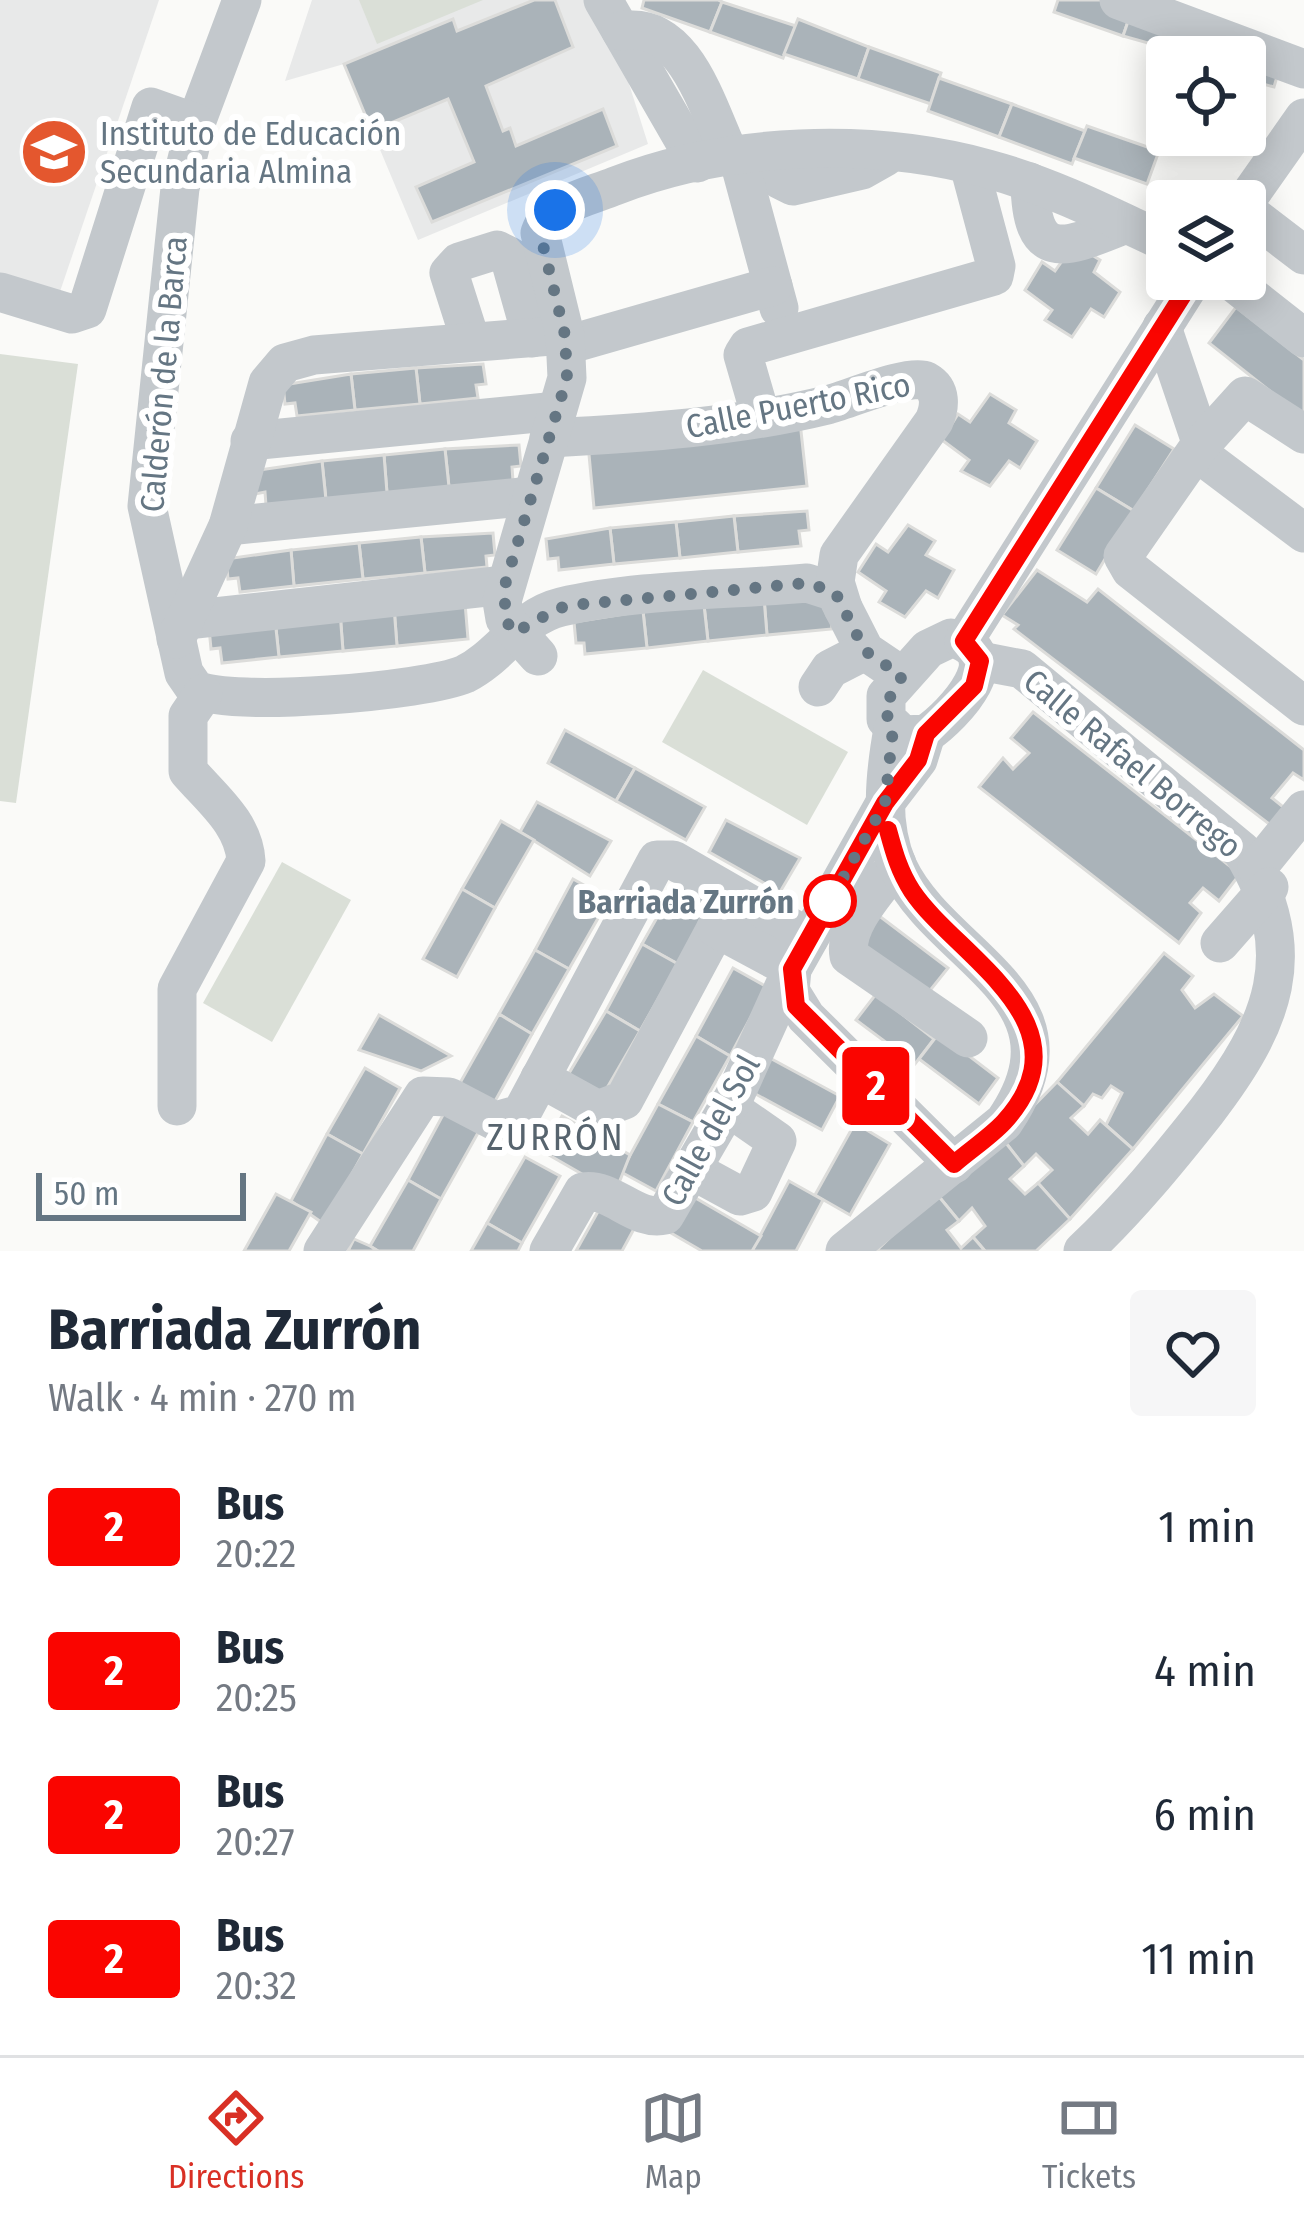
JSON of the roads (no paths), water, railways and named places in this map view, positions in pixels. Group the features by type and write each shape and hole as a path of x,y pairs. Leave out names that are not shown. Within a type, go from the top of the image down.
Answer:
{"street":[{"name":"Calderón de la Barca","path":"203,694 188,682 181,630 147,506 180,188 196,123 242,0"},
{"path":"1119,0 1304,69"},
{"path":"612,16 731,158 786,336"},
{"path":"0,292 72,314 87,309 151,107 196,123"},
{"path":"1262,180 1304,118"},
{"path":"554,339 542,248 545,219 625,182 731,158 891,153 969,165 1030,182 1146,233"},
{"path":"760,417 743,352 994,276 996,266 969,165"},
{"path":"1266,224 1304,256"},
{"path":"471,342 449,273 452,266 497,250 509,256 554,339 567,378 505,585 505,619 526,644"},
{"path":"181,630 228,526 268,383 285,363 314,355 554,339 773,286"},
{"path":"845,1251 1004,1121 1021,1097 1030,1068 1030,1038 1003,986 914,894 897,864 885,803 910,732 974,686 972,651 1179,300"},
{"path":"1256,300 1304,338"},
{"path":"1162,327 1199,448 1220,471 1304,533"},
{"name":"Calle Puerto Rico","path":"250,441 760,417 825,405 912,378 926,381 937,392 940,407 934,421 838,555 835,582 843,608"},
{"path":"1304,434 1249,395 1199,448 1123,556 1124,564 1304,706"},
{"path":"228,526 531,496"},
{"path":"177,1106 177,989 246,861 236,826 188,771 188,716 203,694 235,700 435,683 526,644 559,608 807,583 835,592 865,651 902,676"},
{"path":"181,630 505,585"},
{"path":"910,732 884,708 902,676 938,641 972,651"},
{"path":"818,687 830,670 865,651"},
{"name":"Calle Rafael Borrego","path":"972,651 1022,669 1263,877 1287,955 1271,1024 1175,1151 1083,1251"},
{"name":"Calle del Sol","path":"549,1251 583,1192 598,1192 656,1218 672,1209 728,1108 801,954 885,803"},
{"path":"1220,943 1304,810"},
{"path":"323,1251 414,1102 436,1094 496,1121 521,1114 651,866 674,860 724,912 801,954 796,1006 954,1164"},
{"path":"897,864 853,927 846,941 849,956 968,1038"},
{"path":"540,1078 598,1110 624,1100 724,912"},
{"path":"694,1171 740,1196 753,1192 777,1141 728,1108"}],"place":[{"name":"Instituto de Educación Secundaria Almina","path":"54,152"},
{"name":"Barriada Zurrón","path":"830,901"}],"district":[{"name":"ZURRÓN","path":"556,1137"}]}
